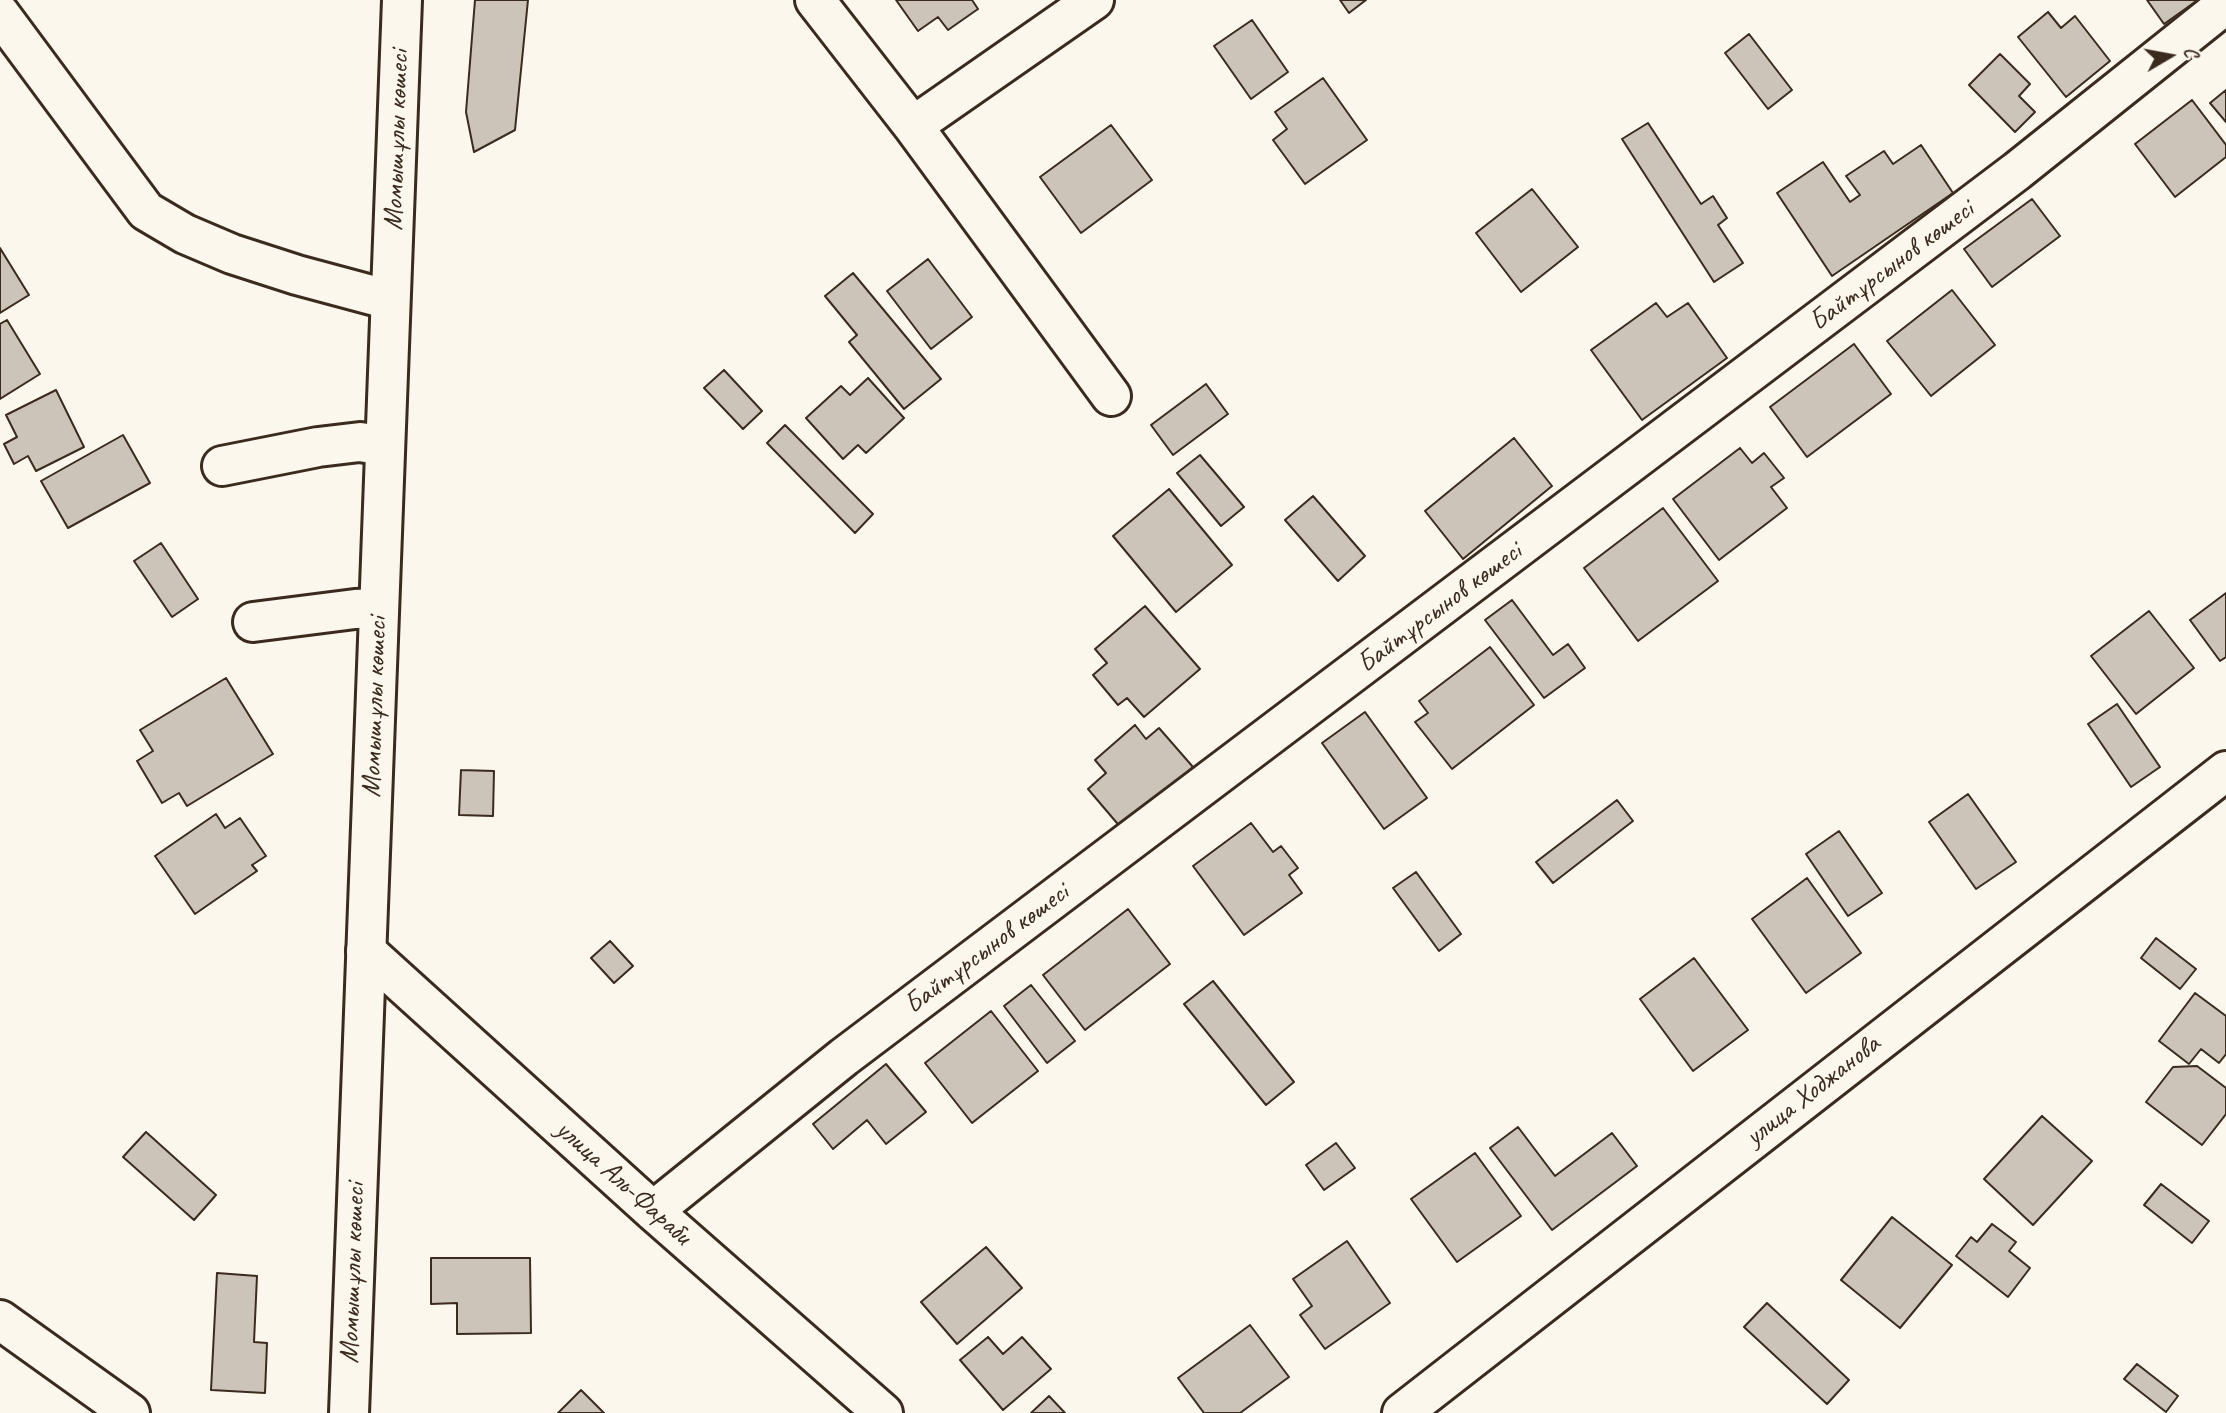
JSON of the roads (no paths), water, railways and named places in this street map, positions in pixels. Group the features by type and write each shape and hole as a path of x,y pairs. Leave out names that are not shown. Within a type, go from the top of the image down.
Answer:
{"street":[{"name":"Момышұлы көшесі","path":"349,1413 402,0"},
{"path":"815,0 913,126 1111,396"},
{"path":"913,126 1094,0"},
{"name":"Байтұрсынов көшесі","path":"653,1211 844,1057 2017,171 2226,4"},
{"path":"0,14 146,211 185,234 232,254 390,300"},
{"path":"222,466 318,447 360,442 384,446"},
{"path":"253,622 379,608"},
{"name":"улица Ходжанова","path":"1402,1413 2226,771"},
{"name":"улица Аль-Фараби","path":"366,951 653,1211 883,1413"},
{"path":"0,1320 130,1413"}]}
